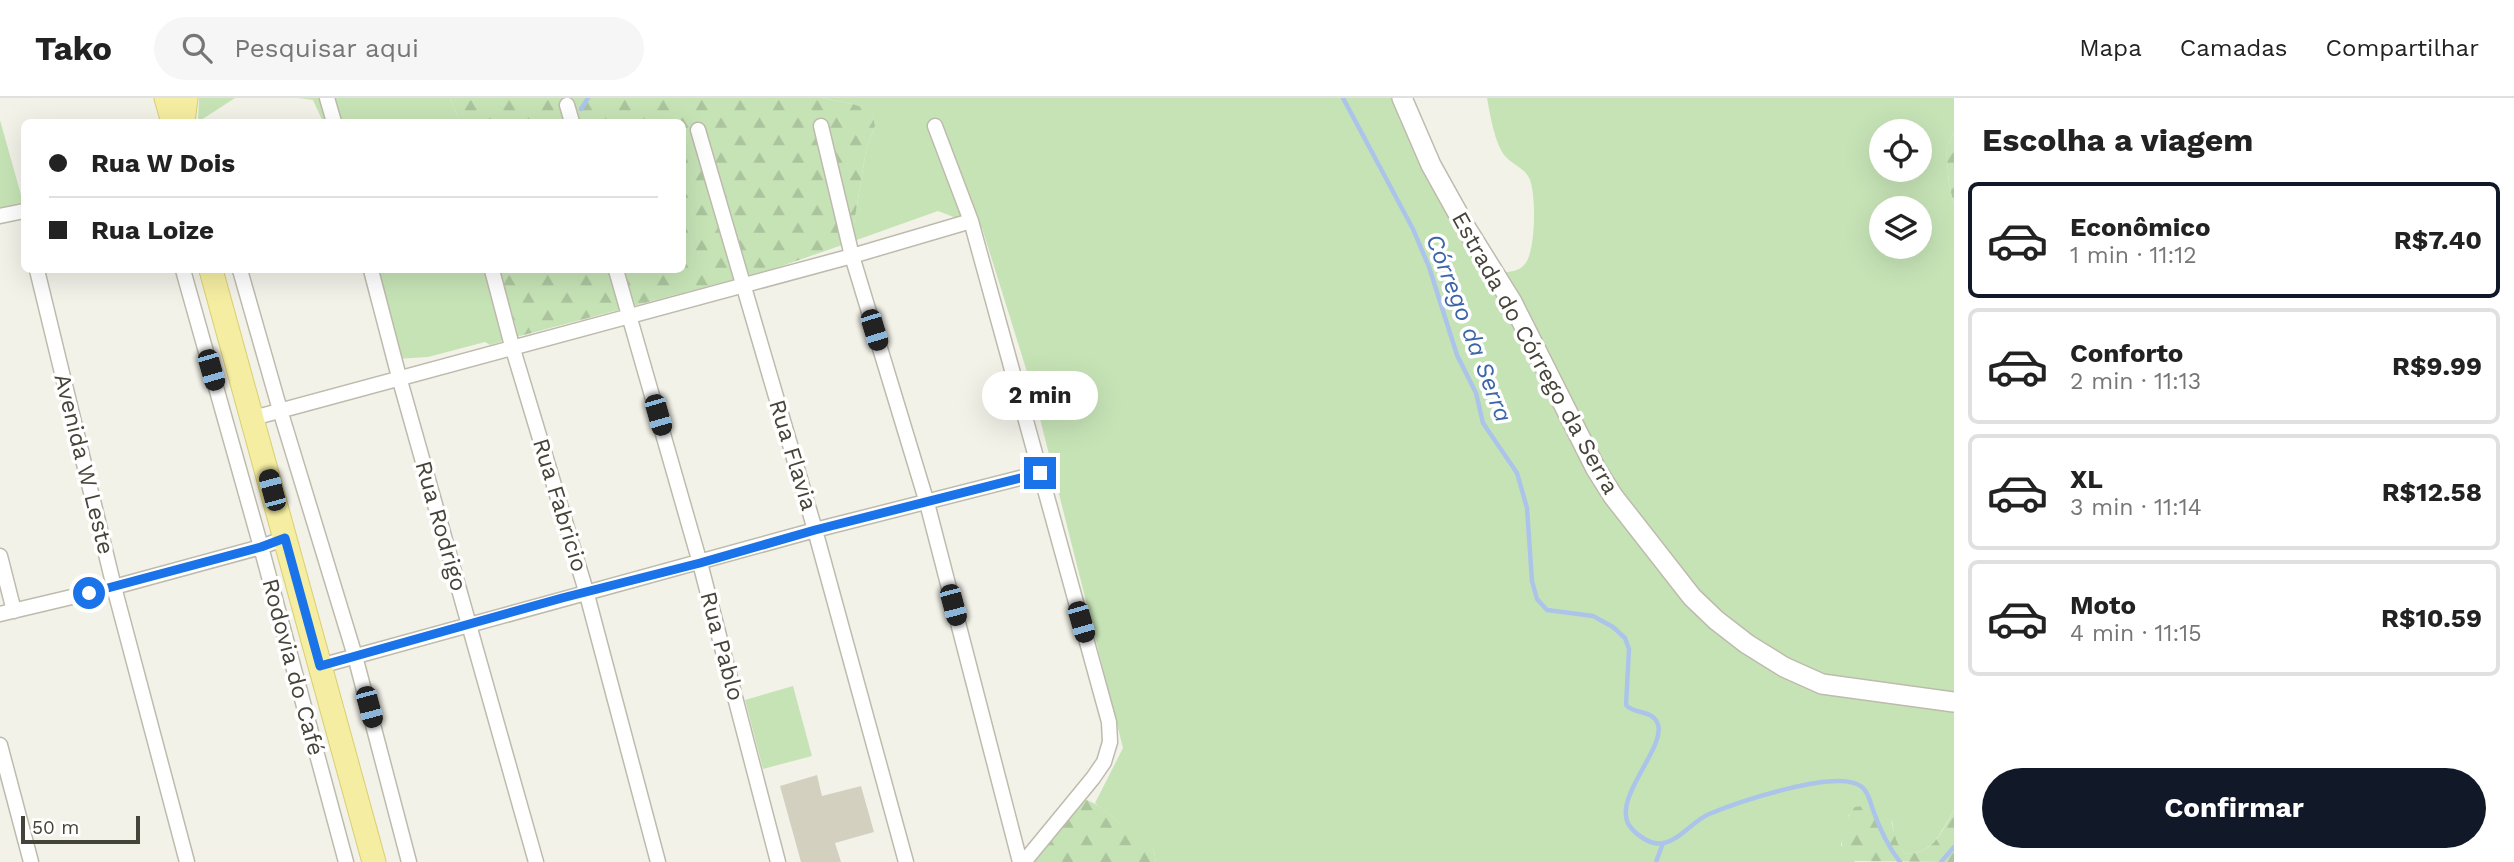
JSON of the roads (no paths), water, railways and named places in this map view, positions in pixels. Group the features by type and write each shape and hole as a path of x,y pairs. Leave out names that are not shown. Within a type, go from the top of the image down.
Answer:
{"main road":[{"path":"166,98 172,119"},
{"path":"183,119 186,98"},
{"path":"212,273 374,862"}],"street":[{"path":"327,98 333,119"},
{"name":"Estrada do Córrego da Serra","path":"1402,98 1431,165 1512,302 1596,469 1613,496 1692,597 1747,644 1784,667 1822,684 1954,702"},
{"path":"567,105 571,119"},
{"path":"821,126 852,256 927,503 1022,862"},
{"path":"935,127 971,221 1109,722 1110,742 1104,762 1022,862"},
{"name":"Rua Flavia","path":"698,130 815,530 906,862"},
{"path":"0,216 21,214"},
{"path":"253,418 852,256 971,221"},
{"name":"Avenida W Leste","path":"38,273 114,587 187,862"},
{"name":"Rodovia do Café","path":"184,273 261,547 345,862"},
{"path":"241,273 355,656 410,862"},
{"name":"Rua Rodrigo","path":"373,273 399,377 536,862"},
{"name":"Rua Fabricio","path":"493,273 586,592 658,862"},
{"name":"Rua Pablo","path":"617,273 700,563 778,862"},
{"path":"320,666 815,530 1040,473"},
{"path":"0,556 7,613 114,587 285,538"},
{"path":"0,746 32,862"}],"waterway":[{"path":"581,109 588,98"},
{"name":"Córrego da Serra","path":"1343,98 1413,229 1429,267 1457,355 1476,393 1483,423 1517,473 1527,508 1532,581 1537,599 1547,610 1593,616 1613,627 1625,638 1629,649 1626,705 1654,718 1659,732 1627,804 1626,818 1632,829 1646,840 1664,843 1676,838 1709,814 1741,802 1811,784 1850,782 1862,787 1866,792 1881,830 1900,862"},
{"path":"1656,862 1663,843"},
{"name":"Córrego da Serra","path":"1941,862 1954,847"}]}
